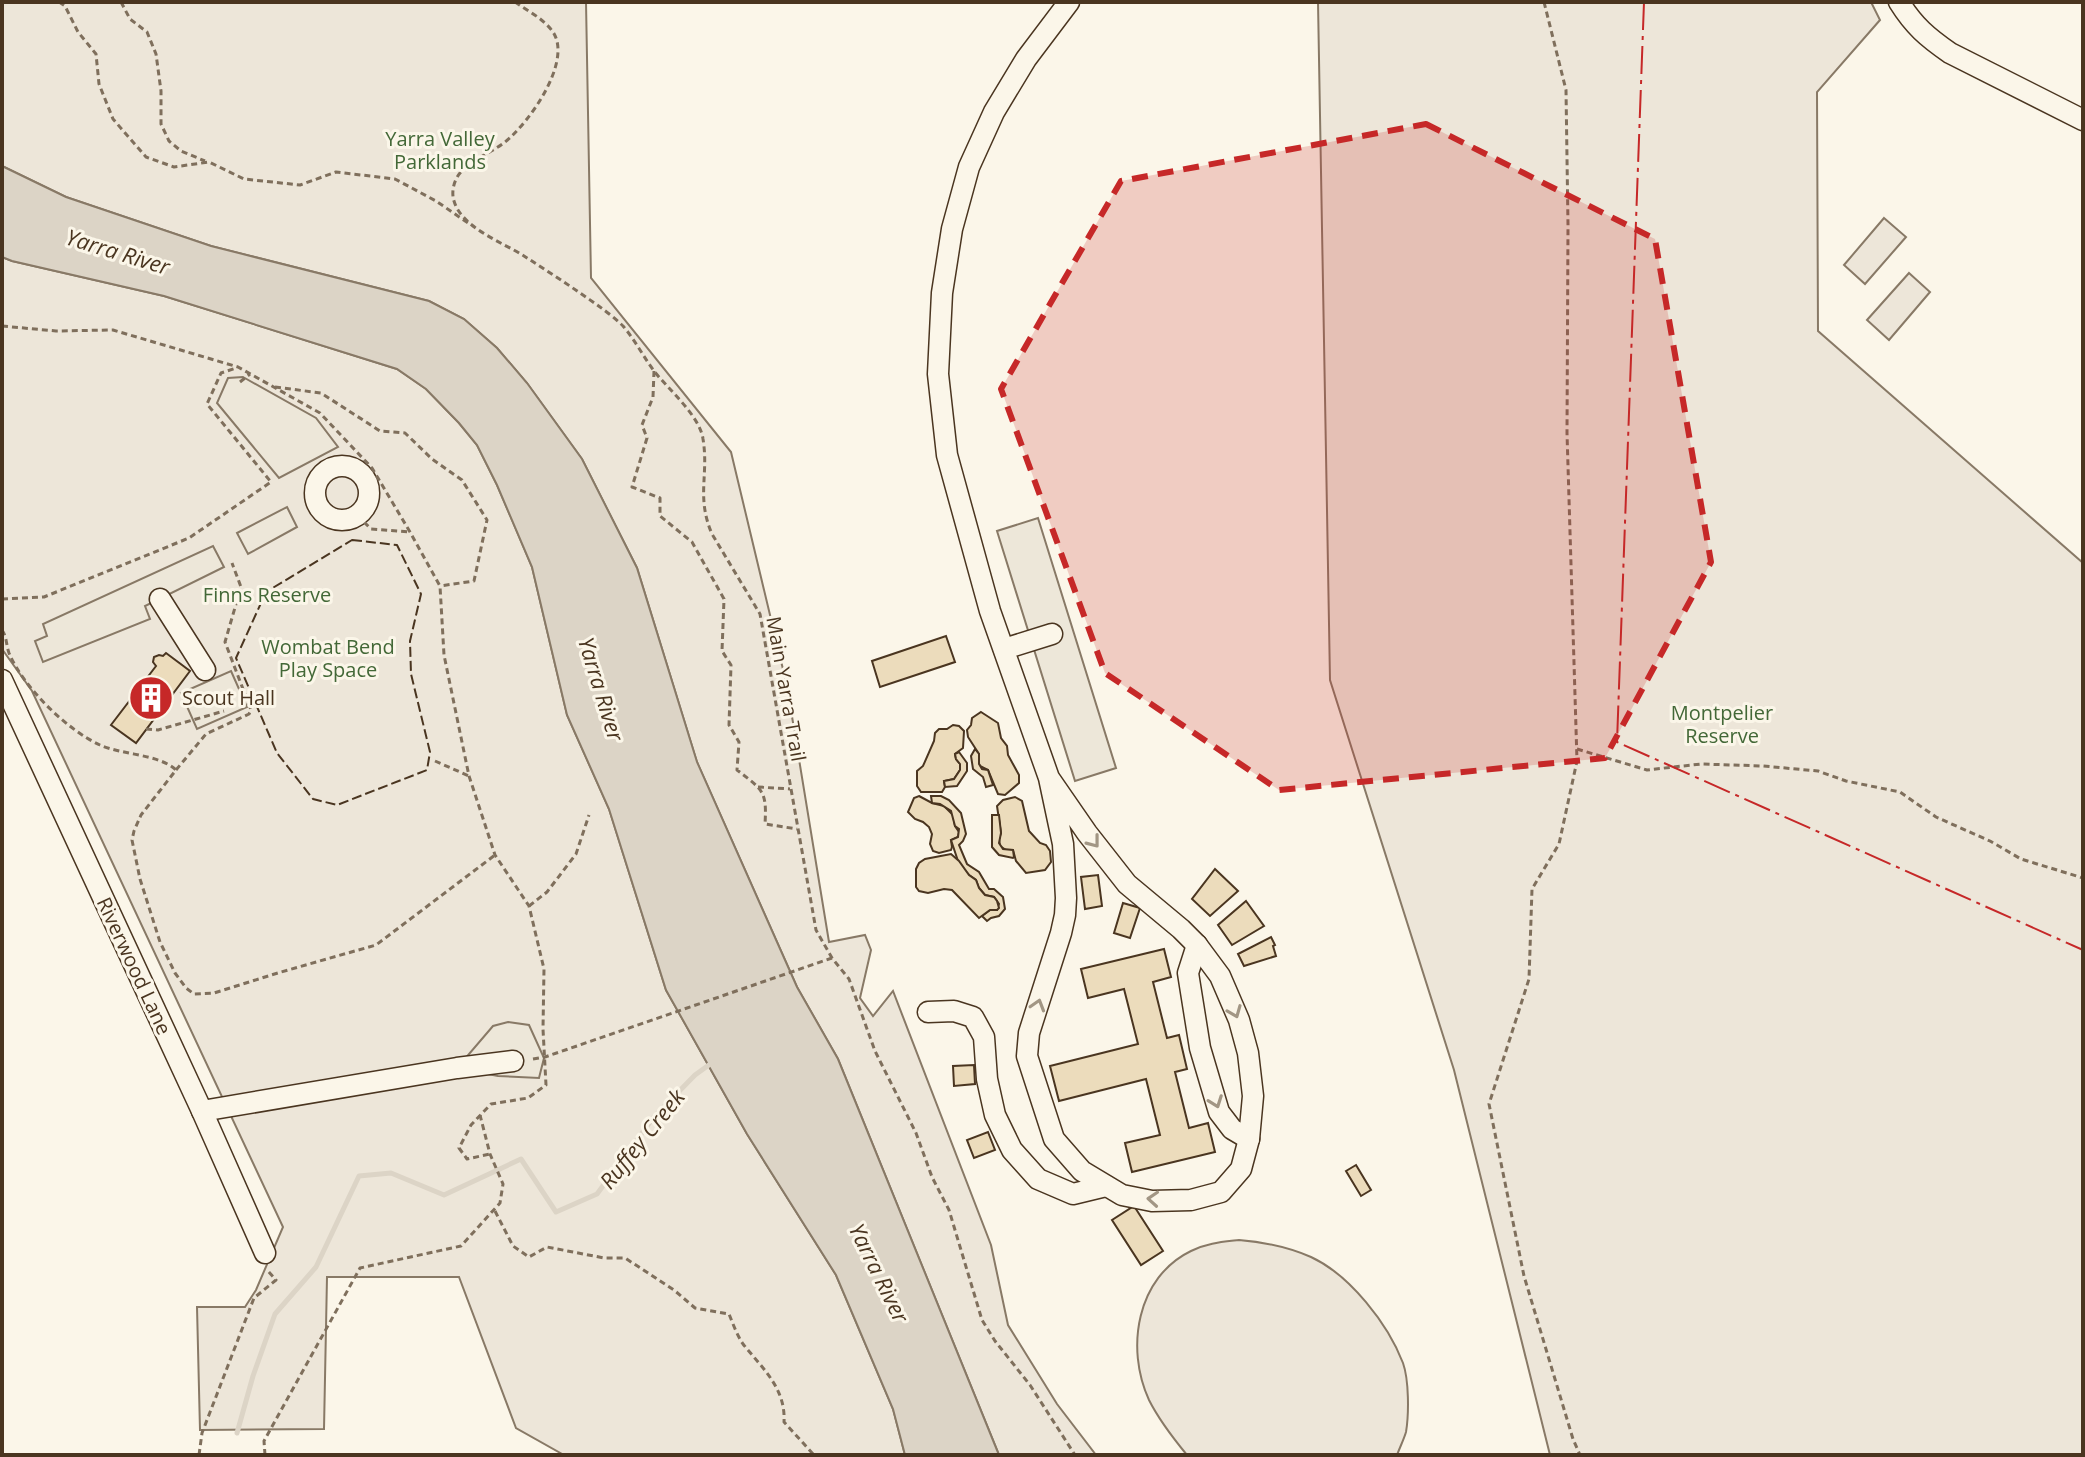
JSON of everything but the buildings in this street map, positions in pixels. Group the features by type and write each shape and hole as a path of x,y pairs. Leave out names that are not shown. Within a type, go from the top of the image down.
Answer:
{"street":[{"path":"1049,778 1127,884 1197,945 1220,976 1239,1020 1253,1096 1249,1139 1241,1169 1221,1192 1191,1200 1152,1201 1122,1195 1082,1171 1054,1139 1027,1056 1029,1033 1061,933 1066,898 1063,844 1049,778 990,611 947,455 938,374 942,293 952,229 969,167 994,112 1026,59 1069,2"},
{"path":"1899,2 1914,26 1950,53 2083,120"},
{"path":"160,599 205,670"},
{"path":"1004,649 1052,634"},
{"name":"Riverwood Lane","path":"2,680 265,1253"},
{"path":"1197,945 1188,973 1192,1010 1205,1069 1219,1112 1232,1129 1249,1139"},
{"path":"928,1012 954,1011 973,1017 984,1037 987,1079 995,1115 1012,1150 1038,1179 1073,1194 1106,1186"},
{"path":"202,1111 513,1061"}],"path":[{"path":"59,2 65,6 78,32 96,54 99,84 113,119 146,157 174,167 209,162"},
{"path":"121,2 130,19 147,32 156,54 161,124 169,141 181,151 244,179 300,185 336,172 395,179 436,201 482,233"},
{"name":"Main Yarra Trail","path":"515,2 546,24 555,35 558,50 555,65 548,86 529,117 506,141 459,174 454,184 453,200 461,213 482,233 521,254 602,308 623,326 654,371 696,421 703,435 702,502 706,522 760,614 816,930 849,979 875,1051 916,1133 932,1177 949,1210 982,1320 1030,1385 1075,1455"},
{"path":"1544,2 1566,90 1567,433 1577,761 1559,844 1532,889 1529,979 1489,1104 1524,1276 1580,1455"},
{"path":"2,326 56,331 113,330 238,367 320,413 372,468 410,532 440,586 444,655 469,776 495,855 529,906 544,969 546,1085 528,1098 491,1104 471,1125 459,1148 467,1159 490,1154"},
{"path":"2,599 44,597 189,538 271,482 207,404 221,373 238,367"},
{"path":"654,371 653,397 642,425 647,438 632,487 660,498 660,516 692,542 724,599 722,651 731,665 729,725 739,742 737,770 758,787 766,801 765,824 797,829"},
{"path":"240,382 251,374"},
{"path":"273,387 321,393 380,431 405,433 432,459 462,480 487,520 474,581 440,586"},
{"path":"357,515 371,529 410,532"},
{"path":"232,563 241,587 225,642 251,710 249,714 206,734 141,815 132,840 140,879 160,942 186,988 194,994 214,993 376,945 495,855"},
{"path":"2,630 9,654 23,676 76,731 99,745 164,762 176,770"},
{"path":"146,729 158,730 224,711"},
{"path":"1577,749 1647,770 1701,764 1818,771 1846,781 1900,792 1936,817 1990,841 2021,859 2083,878"},
{"path":"435,761 469,776"},
{"path":"758,787 790,789"},
{"path":"529,906 547,892 576,854 589,815"},
{"path":"545,1057 832,958"},
{"path":"265,1455 264,1441 360,1268 461,1246 500,1203 503,1184 490,1154 480,1115"},
{"path":"494,1210 513,1246 529,1257 547,1247 604,1258 625,1258 674,1290 695,1308 729,1314 741,1341 764,1366 785,1406 784,1422 814,1455"},
{"path":"199,1455 202,1433 254,1298 276,1280"}],"highlighted area":[{"path":"1426,124 1655,239 1711,562 1605,758 1279,790 1105,673 1001,389 1121,181"}],"green space":[{"name":"Yarra Valley Parklands","path":"2,2 586,2 591,278 731,452 787,686 829,942 865,935 871,950 860,998 873,1016 893,991 991,1245 1008,1325 1057,1404 1096,1455 999,1455 838,1059 797,987 697,762 637,568 582,459 527,383 497,348 464,319 429,301 211,246 66,197 2,166"},
{"name":"Montpelier Reserve","path":"1318,2 1871,2 1880,20 1817,92 1818,331 2083,563 2083,1455 1550,1455 1454,1070 1330,680"},
{"path":"1884,218 1906,237 1865,284 1844,265"},
{"name":"Finns Reserve","path":"2,257 164,296 397,369 426,389 477,445 532,567 567,715 609,809 666,990 747,1134 836,1275 893,1409 905,1455 564,1455 516,1428 459,1277 327,1277 324,1429 200,1430 197,1307 245,1307 256,1290 283,1227 32,691 2,649"},
{"path":"1909,273 1930,292 1889,340 1867,320"},
{"path":"1239,1240 1294,1250 1326,1265 1353,1288 1378,1317 1403,1363 1406,1378 1407,1425 1397,1455 1187,1455 1171,1435 1149,1400 1142,1380 1138,1358 1141,1316 1158,1278 1173,1263 1203,1246"}],"shaded area":[{"path":"243,377 316,418 338,447 279,478 217,403 228,378"},
{"path":"287,507 297,527 248,554 237,533"},
{"path":"1038,518 1116,768 1075,781 997,531"},
{"path":"213,546 224,567 145,606 150,619 43,662 35,641 47,636 43,624"},
{"path":"231,671 247,707 197,729 181,693"},
{"path":"508,1022 529,1025 544,1058 539,1078 498,1076 457,1068 493,1026"}],"water":[{"name":"Yarra River","path":"2,166 66,197 211,246 429,301 464,319 497,348 527,383 582,459 637,568 697,762 797,987 838,1059 999,1455 905,1455 893,1409 836,1275 747,1134 666,990 609,809 567,715 532,567 477,445 426,389 397,369 164,296 2,257"}],"waterway":[{"name":"Ruffey Creek","path":"237,1433 275,1314 316,1267 359,1176 391,1173 444,1195 521,1159 556,1212 597,1194 653,1118 695,1075 713,1062"}],"fence":[{"path":"352,540 397,545 421,594 410,641 411,674 430,752 427,770 337,805 313,799 277,753 236,658 266,592 352,540"}],"power":[{"path":"1644,2 1617,742 2083,950"}],"place":[{"name":"Scout Hall","path":"151,698"}],"park label":[{"name":"Wombat Bend Play Space","path":"328,658"}]}
